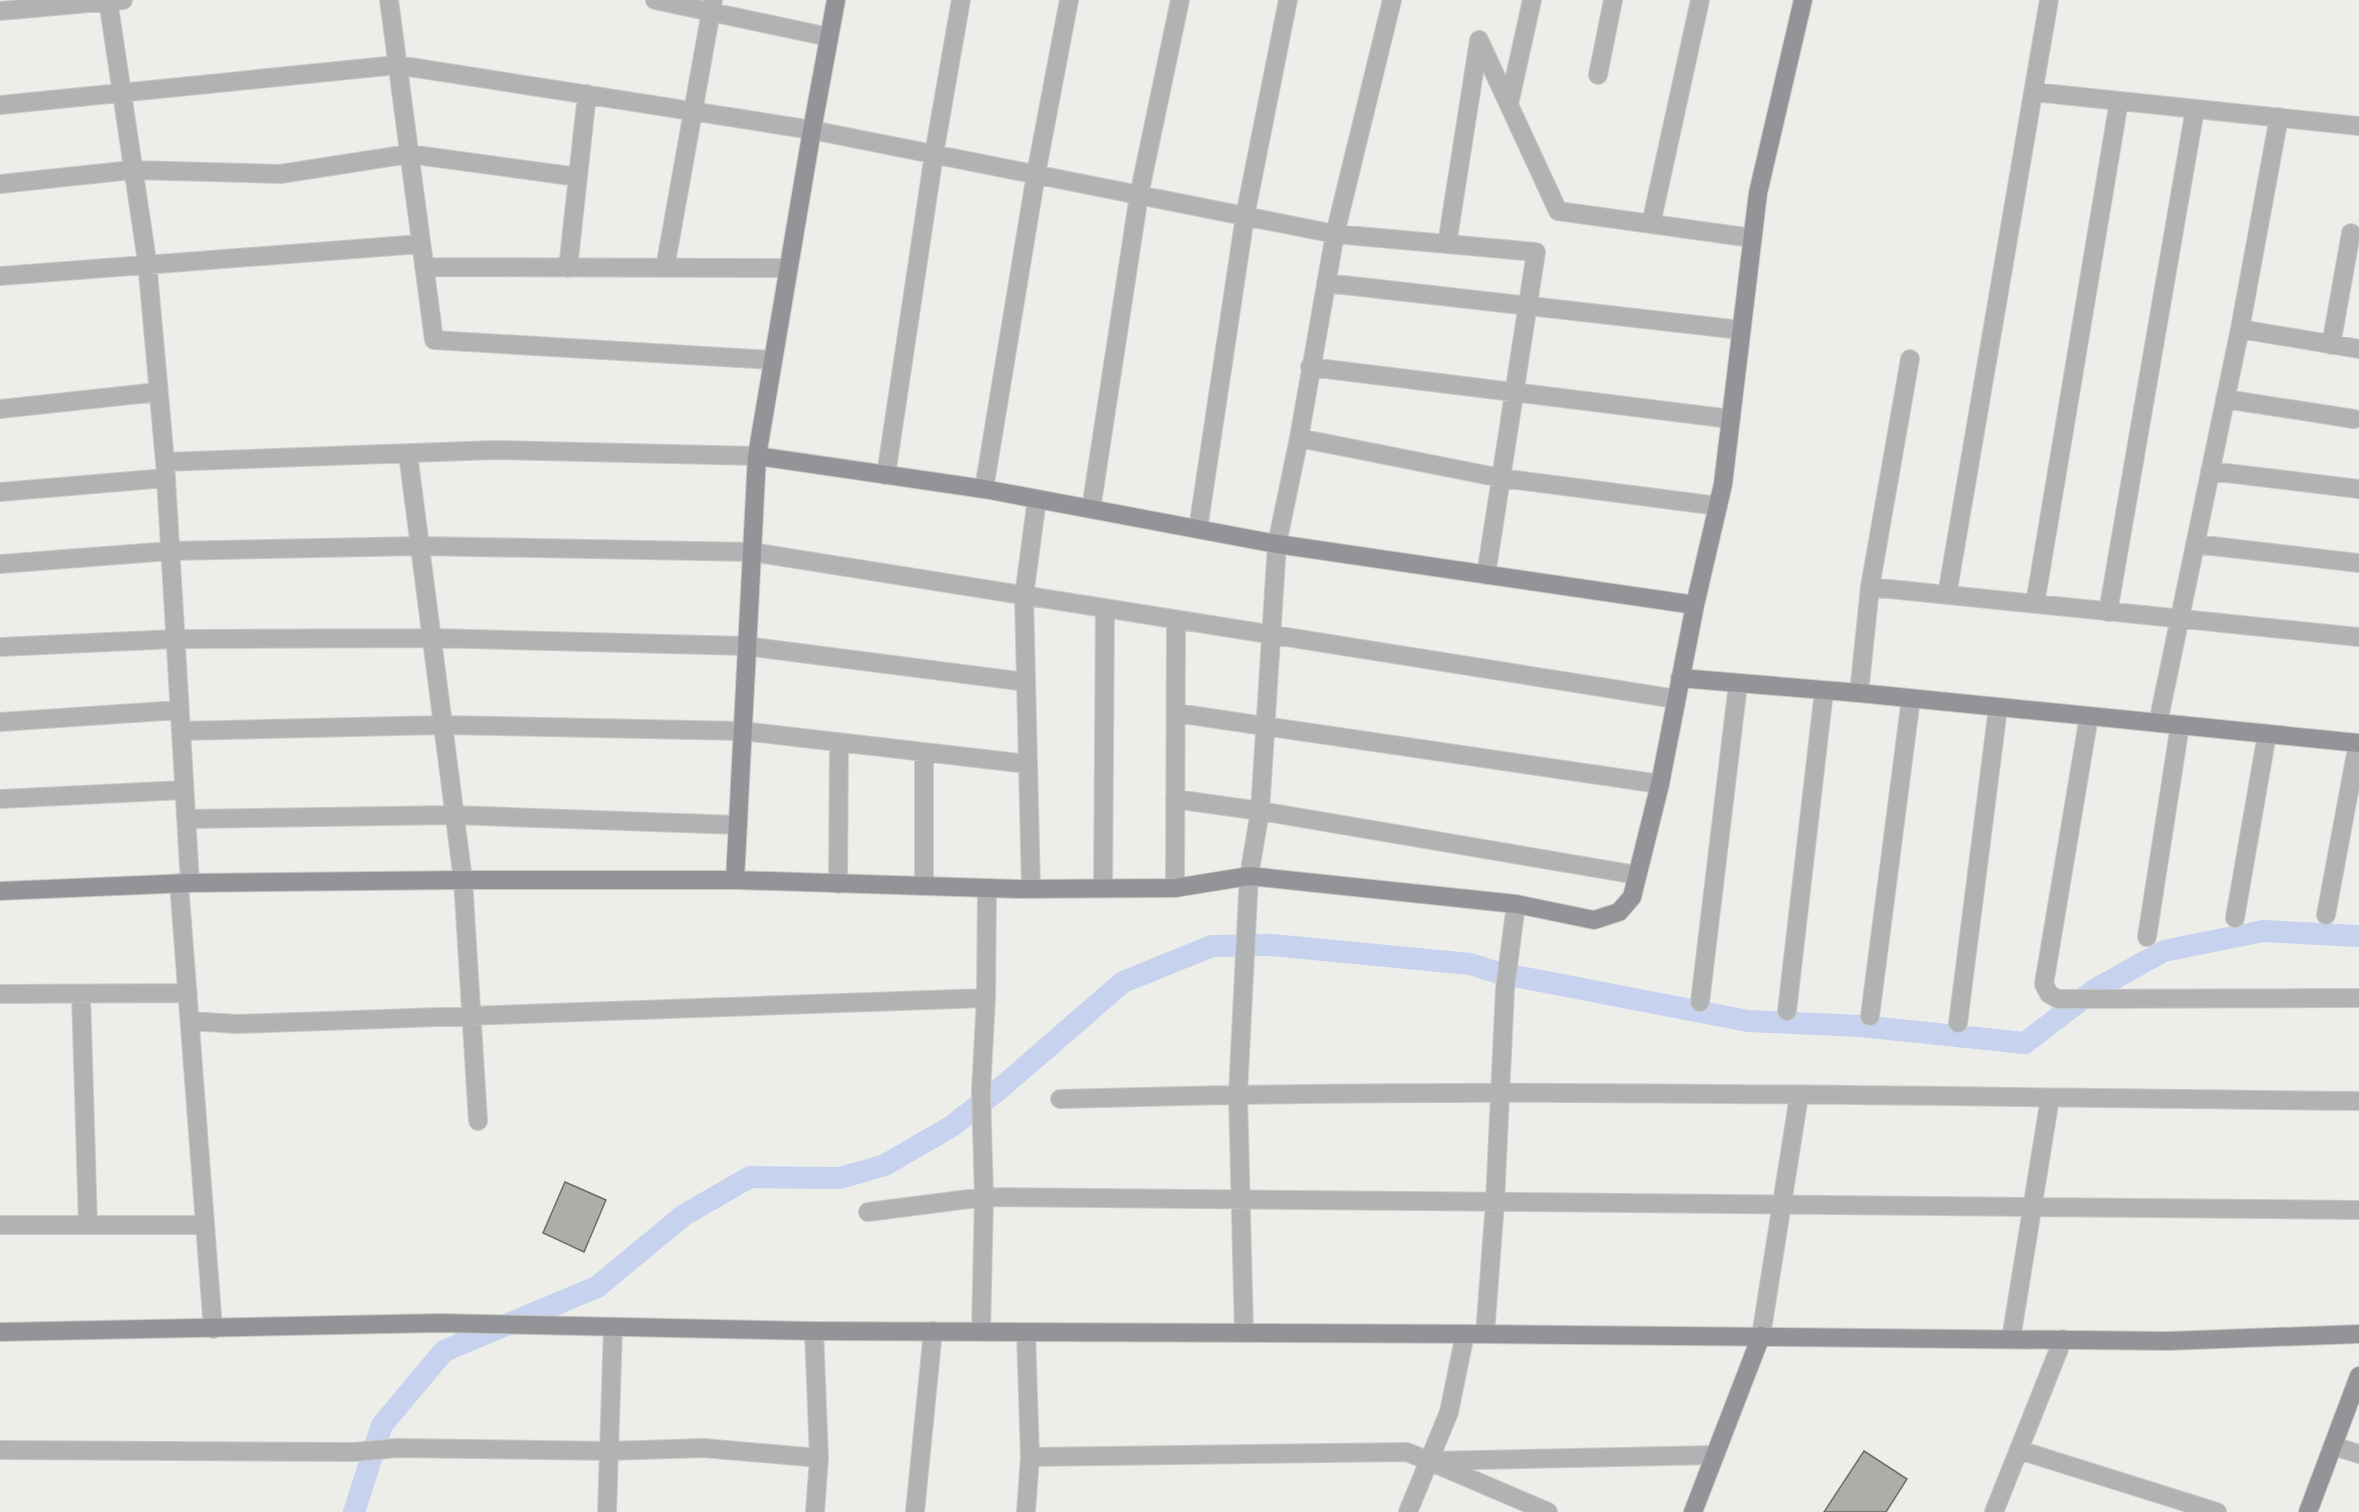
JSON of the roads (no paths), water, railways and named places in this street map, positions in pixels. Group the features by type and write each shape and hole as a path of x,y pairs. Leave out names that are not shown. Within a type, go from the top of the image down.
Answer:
{"street":[{"path":"0,11 113,0 120,93 147,264 165,470 186,819 184,883 188,993 213,1329"},
{"path":"389,0 434,340 773,360"},
{"path":"655,0 712,6 829,37"},
{"path":"735,880 757,456 836,0"},
{"path":"886,475 934,154 961,0"},
{"path":"984,489 1036,174 1069,0"},
{"path":"1091,509 1139,195 1180,0"},
{"path":"1198,529 1245,216 1288,0"},
{"path":"1244,1333 1238,1094 1249,876 1260,811 1277,544 1299,438 1335,234 1392,0"},
{"path":"1509,104 1532,0"},
{"path":"1598,75 1613,0"},
{"path":"1651,224 1700,0"},
{"path":"0,891 184,883 463,880 735,880 1031,889 1175,888 1249,876 1516,904 1594,921 1619,912 1632,897 1660,784 1695,605 1723,484 1758,193 1803,0"},
{"path":"1947,595 2049,0"},
{"path":"665,268 712,6"},
{"path":"1447,244 1479,40 1558,211 1752,238"},
{"path":"0,105 397,65 812,130 1335,234 1536,252 1486,575"},
{"path":"2034,92 2359,126"},
{"path":"568,268 587,94"},
{"path":"2035,604 2119,101"},
{"path":"2109,612 2195,109"},
{"path":"2158,723 2240,329 2279,117"},
{"path":"0,184 132,170 280,174 409,154 578,177"},
{"path":"2331,345 2350,233"},
{"path":"0,276 421,243"},
{"path":"424,267 788,268"},
{"path":"1326,283 1741,330"},
{"path":"2240,329 2359,350"},
{"path":"1859,693 1870,587 1910,359"},
{"path":"1310,367 1731,419"},
{"path":"0,409 158,392"},
{"path":"2225,399 2354,419"},
{"path":"1299,438 1501,478 1718,506"},
{"path":"0,492 165,470 408,453 495,450 757,456 984,489 1277,544 1695,605"},
{"path":"408,453 463,880 478,1121"},
{"path":"2210,471 2359,489"},
{"path":"1031,889 1024,596 1037,499"},
{"path":"2195,544 2359,563"},
{"path":"0,564 170,551 420,546 752,552 1676,699"},
{"path":"1870,587 2359,637"},
{"path":"1103,888 1105,609"},
{"path":"1175,888 1176,620"},
{"path":"0,647 175,639 432,638 746,646 1026,682"},
{"path":"1680,678 1824,692 1859,693 2359,743 2326,915"},
{"path":"1700,1002 1738,684"},
{"path":"1786,1011 1824,692"},
{"path":"1870,1016 1910,706 1913,700"},
{"path":"1958,1023 1998,708"},
{"path":"0,722 179,710"},
{"path":"1176,713 1265,728 1660,784"},
{"path":"2089,716 2044,984 2049,994 2058,999 2113,1000 2359,998"},
{"path":"181,731 443,725 742,731 1028,764"},
{"path":"2147,937 2180,725"},
{"path":"2235,918 2267,734"},
{"path":"838,884 839,742"},
{"path":"924,752 924,886"},
{"path":"0,799 184,790"},
{"path":"1175,799 1260,811 1637,875"},
{"path":"186,819 454,815 738,825"},
{"path":"981,1331 984,1197 981,1091 986,998 987,888"},
{"path":"1485,1334 1507,980 1516,904"},
{"path":"0,994 188,993"},
{"path":"81,994 88,1225"},
{"path":"190,1021 237,1024 986,998"},
{"path":"1060,1099 1238,1094 1501,1093 2359,1101"},
{"path":"1693,1512 1761,1336 1799,1096"},
{"path":"2011,1339 2050,1098"},
{"path":"868,1212 984,1197 2359,1210"},
{"path":"0,1226 205,1225"},
{"path":"0,1332 438,1323 814,1331 1761,1336 2168,1341 2359,1334"},
{"path":"607,1512 614,1328"},
{"path":"814,1331 819,1458 815,1512"},
{"path":"915,1512 933,1331"},
{"path":"1026,1332 1030,1457 1026,1512"},
{"path":"1408,1512 1449,1412 1466,1334"},
{"path":"1994,1512 2063,1339"},
{"path":"2308,1512 2359,1376"},
{"path":"2333,1446 2359,1454"},
{"path":"0,1450 354,1452 398,1448 609,1451 703,1448 819,1458"},
{"path":"2019,1450 2217,1512"},
{"path":"1030,1457 1407,1452 1548,1512"},
{"path":"1429,1461 1715,1455"}],"waterway":[{"path":"354,1512 382,1425 444,1351 597,1287 684,1215 750,1177 840,1178 885,1165 952,1126 1003,1086 1123,982 1212,946 1272,945 1470,964 1499,973 1748,1021 1860,1026 2025,1043 2094,990 2164,951 2263,931 2359,936"}]}
